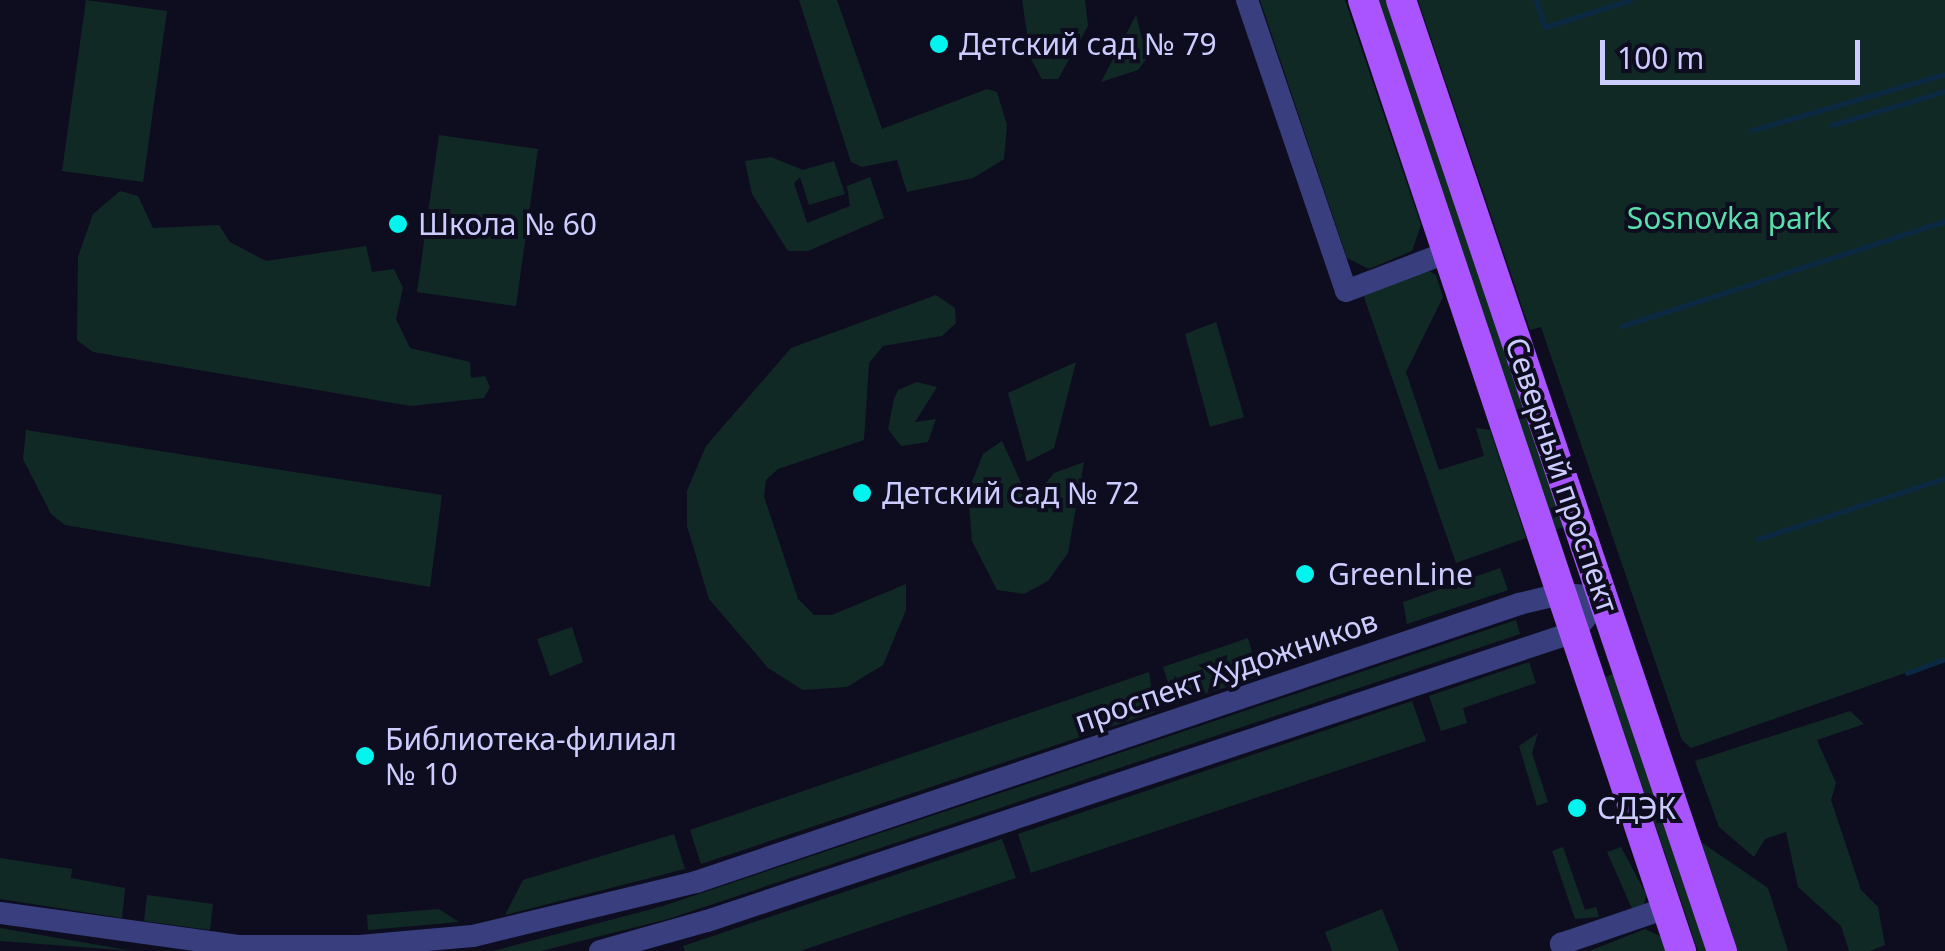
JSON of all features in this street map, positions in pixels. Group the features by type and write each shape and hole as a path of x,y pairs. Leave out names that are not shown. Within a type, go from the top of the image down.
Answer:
{"main road":[{"name":"Северный проспект","path":"1362,0 1681,951"},
{"name":"Северный проспект","path":"1401,0 1722,951"}],"street":[{"path":"1246,0 1346,291 1448,252"},
{"name":"проспект Художников","path":"0,913 238,946 408,948 553,920 696,882 1561,594 1603,597"},
{"path":"600,951 708,921 1574,632 1603,597"},
{"path":"1562,948 1666,908"}],"green space":[{"path":"86,0 167,11 143,182 62,171"},
{"path":"799,0 837,0 882,129 987,89 997,92 1007,125 1004,159 973,178 907,192 897,160 862,167 851,162"},
{"path":"1022,0 1085,0 1088,26 1058,79 1042,79 1031,59"},
{"path":"1260,0 1345,0 1421,225 1412,251 1369,269 1347,258"},
{"path":"1377,0 1389,0 1566,526 1555,530"},
{"name":"Sosnovka park","path":"1418,0 1945,0 1945,659 1691,748 1682,740 1541,327 1530,330"},
{"path":"1136,15 1147,58 1138,70 1101,82"},
{"path":"439,135 538,149 516,306 417,292"},
{"path":"771,157 803,170 834,161 845,194 809,205 800,177 794,183 807,223 850,206 847,186 870,177 884,218 808,251 788,251 752,194 745,161"},
{"path":"120,191 138,196 153,228 219,225 230,242 266,261 366,246 372,272 394,269 403,288 396,319 410,348 470,362 471,378 485,376 490,387 484,398 411,406 93,352 77,340 78,257 93,214"},
{"path":"1424,268 1436,275 1443,297 1406,372 1439,470 1484,456 1476,428 1490,430 1526,538 1456,563 1363,294"},
{"path":"936,295 955,308 956,323 942,336 883,346 869,363 864,440 778,469 766,480 764,496 798,599 814,615 832,615 906,584 906,610 883,665 847,687 803,690 768,668 709,599 687,526 687,491 706,446 791,348"},
{"path":"1216,322 1244,417 1210,427 1185,334"},
{"path":"1076,362 1054,448 1027,462 1008,393"},
{"path":"917,382 937,387 915,422 936,419 928,442 901,446 888,429 894,399 898,390"},
{"path":"26,430 442,495 430,587 65,525 51,514 23,459"},
{"path":"1002,441 1030,502 1054,473 1084,462 1068,553 1048,581 1024,594 997,590 972,541 968,492 983,454"},
{"path":"1500,568 1508,590 1407,624 1403,602"},
{"path":"1516,620 1520,634 668,919 541,951 493,951 663,906"},
{"path":"572,627 583,662 550,676 537,639"},
{"path":"1248,638 1259,676 1175,704 1163,667"},
{"path":"1529,662 1536,683 1463,708 1467,723 1441,731 1429,696"},
{"path":"1149,672 1155,712 701,864 690,830"},
{"path":"1613,674 1710,951 1698,951 1605,677"},
{"path":"1412,701 1426,741 1031,873 1018,834"},
{"path":"1850,711 1864,724 1817,740 1836,783 1831,800 1861,890 1878,907 1885,945 1870,951 1849,951 1841,926 1798,887 1786,832 1765,839 1754,857 1719,827 1695,761"},
{"path":"1538,733 1532,753 1548,802 1537,806 1519,746"},
{"path":"674,834 685,869 505,915 523,880"},
{"path":"1002,839 1016,878 800,951 685,951 683,946"},
{"path":"1701,842 1768,888 1788,951 1738,951"},
{"path":"1563,847 1585,910 1596,907 1599,917 1575,919 1552,851"},
{"path":"1621,847 1646,894 1644,906 1633,911 1607,852"},
{"path":"0,858 72,869 71,878 125,888 122,918 0,899"},
{"path":"147,895 213,904 210,930 144,921"},
{"path":"439,909 459,922 368,930 367,915"},
{"path":"1382,909 1399,951 1332,951 1325,932"},
{"path":"0,928 132,951 0,941"},
{"path":"1645,929 1662,937 1666,951 1589,951"}],"waterway":[{"path":"1536,0 1545,27 1630,0"},
{"path":"1752,130 1945,74"},
{"path":"1832,125 1945,91"},
{"path":"1622,326 1945,221"},
{"path":"1758,539 1945,478"},
{"path":"1907,673 1945,659"}],"place":[{"name":"Детский сад № 79","path":"939,44"},
{"name":"Школа № 60","path":"398,224"},
{"name":"Детский сад № 72","path":"862,493"},
{"name":"GreenLine","path":"1305,574"},
{"name":"Библиотека-филиал № 10","path":"365,756"},
{"name":"СДЭК","path":"1577,808"}]}
